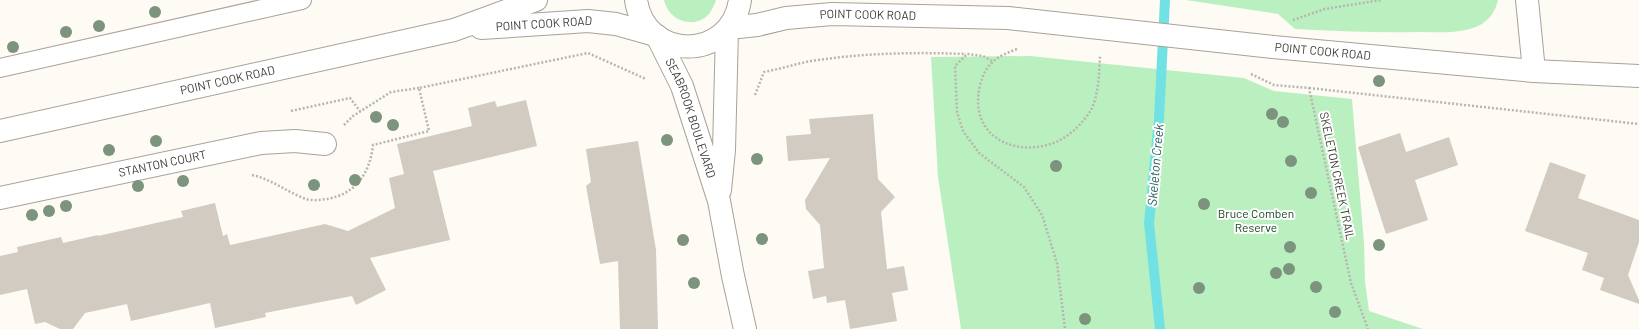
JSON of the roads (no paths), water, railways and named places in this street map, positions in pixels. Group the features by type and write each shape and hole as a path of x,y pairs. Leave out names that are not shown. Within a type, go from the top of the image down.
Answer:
{"main road":[{"name":"SEABROOK BOULEVARD","path":"636,0 642,18 656,36 682,86 720,201 744,329"},
{"path":"728,29 738,10 740,0"},
{"name":"POINT COOK ROAD","path":"922,0 1008,18"},
{"path":"1527,0 1534,71"},
{"name":"POINT COOK ROAD","path":"454,30 528,1"},
{"name":"POINT COOK ROAD","path":"0,131 454,30 588,21 616,24 656,36 675,45 690,47 708,43 722,35 728,29 757,25 786,18 832,14 1008,18 1273,47 1534,71 1639,76"},
{"name":"SEABROOK BOULEVARD","path":"720,201 724,150 728,29"},
{"name":"STANTON COURT","path":"0,198 261,143 295,141 325,144"}],"lane":[{"path":"0,68 302,0"}],"waterway":[{"name":"Skeleton Creek","path":"1160,329 1149,223 1159,119 1165,0"}],"park label":[{"name":"Bruce Comben Reserve","path":"1256,221"}]}
